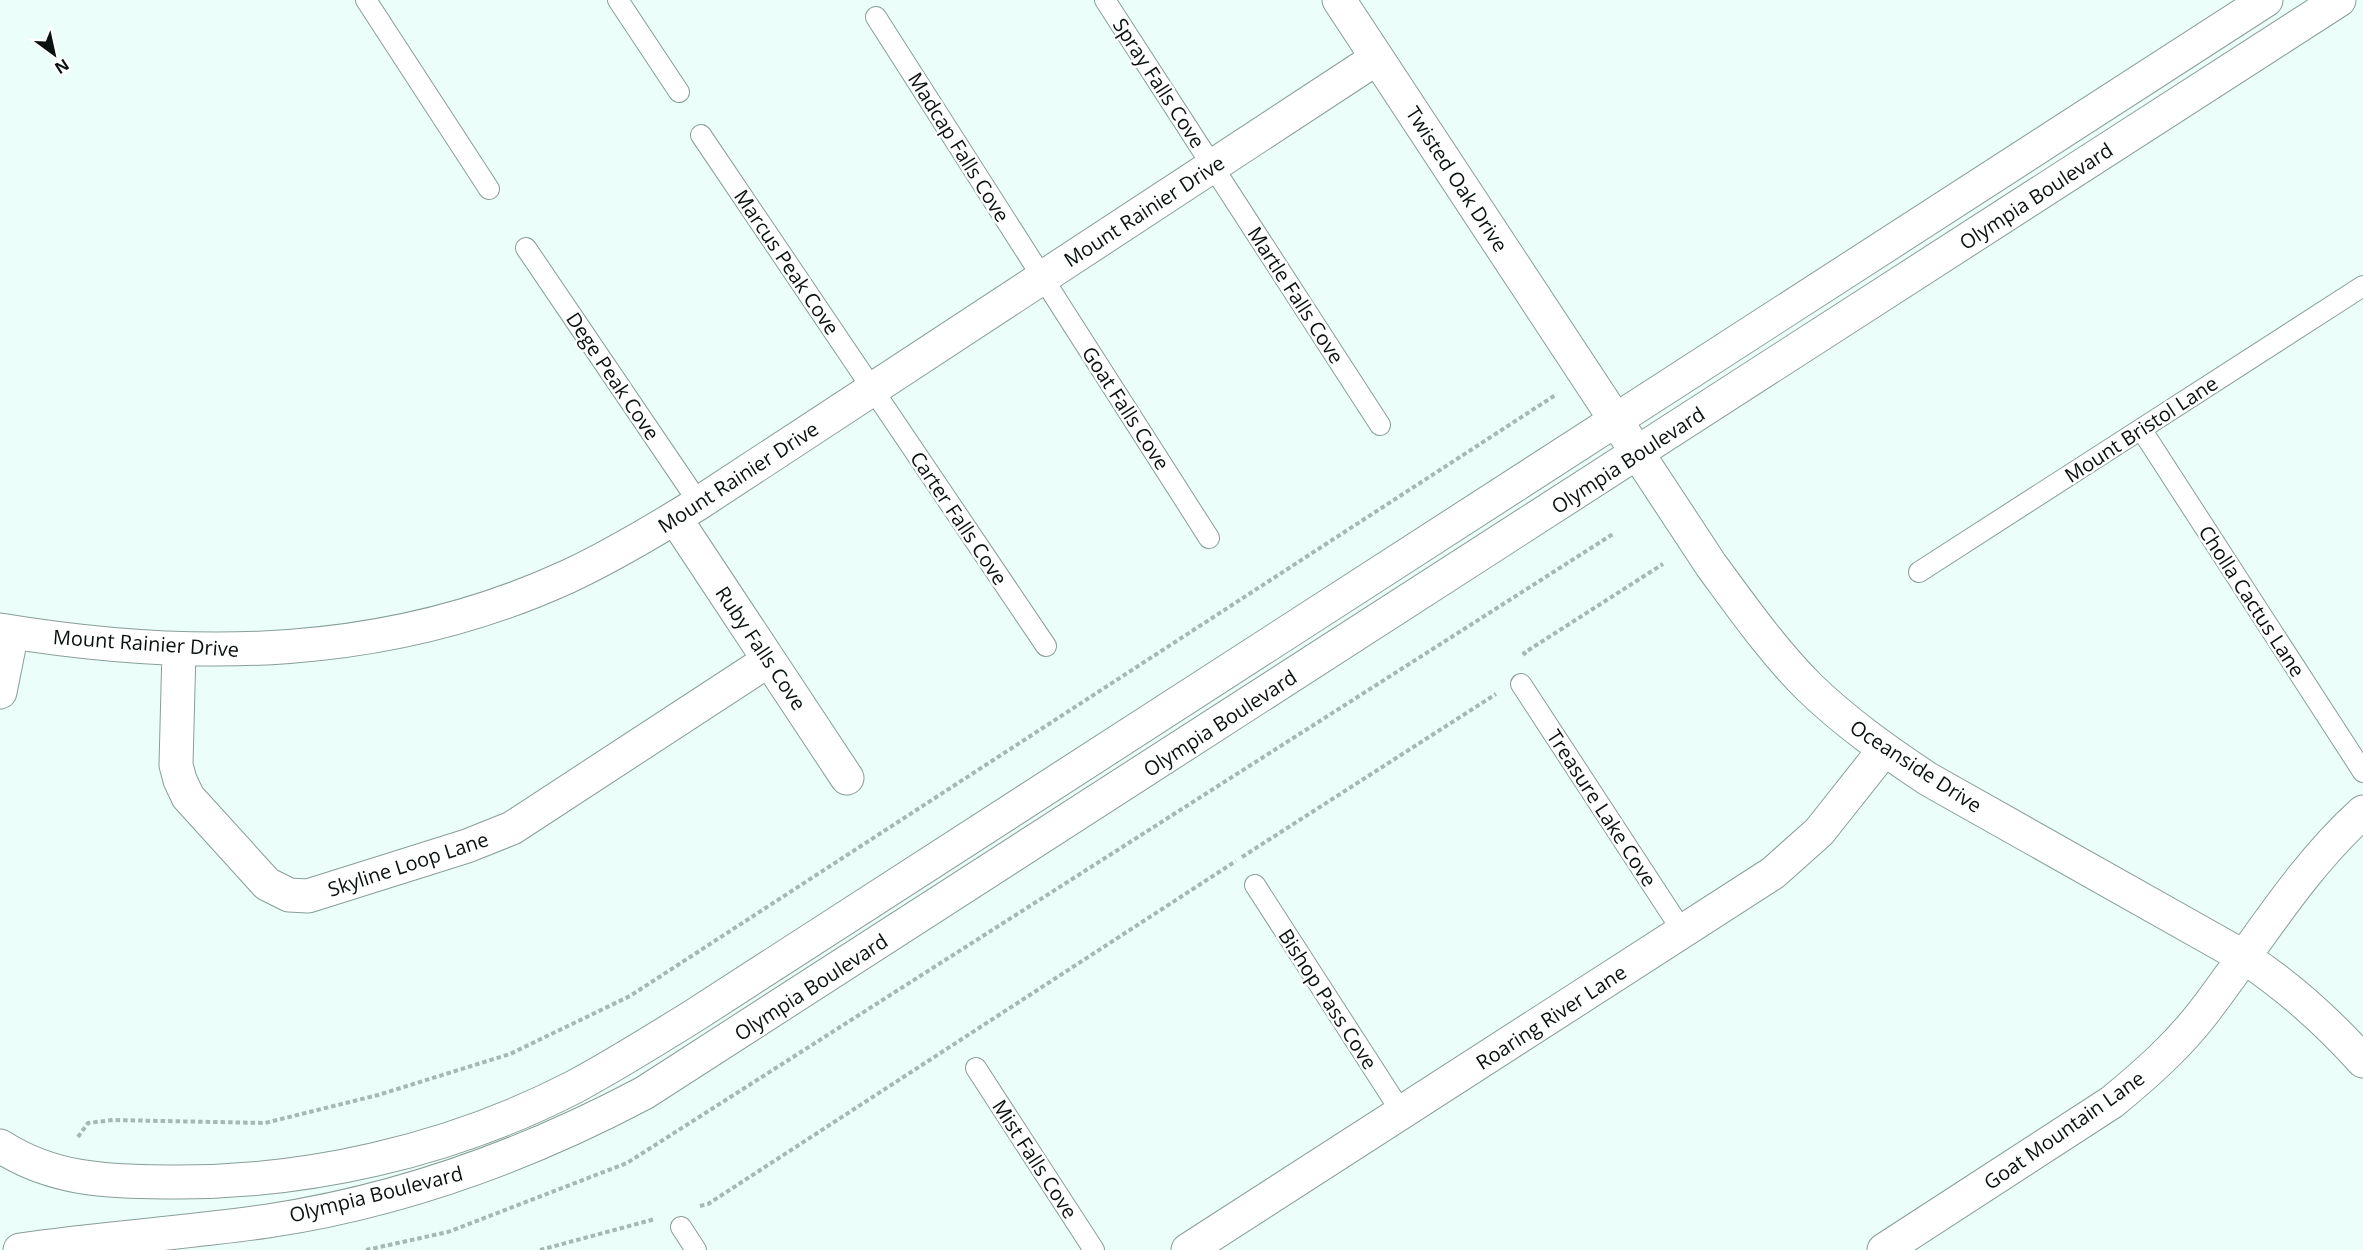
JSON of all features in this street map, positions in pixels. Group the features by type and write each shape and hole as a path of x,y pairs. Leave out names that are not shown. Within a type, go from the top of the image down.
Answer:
{"street":[{"name":"Twisted Oak Drive","path":"1339,0 1574,357"},
{"name":"Olympia Boulevard","path":"0,1146 36,1165 86,1179 189,1183 243,1180 356,1164 415,1149 469,1132 572,1088 634,1054 2266,0"},
{"name":"Olympia Boulevard","path":"21,1250 132,1235 201,1230 269,1221 337,1208 458,1175 523,1151 586,1123 644,1093 699,1060 2339,0"},
{"name":"Mount Rainier Drive","path":"0,692 6,631 70,640 179,650 294,647 362,639 428,625 475,612 567,577 621,550 687,511 1377,58"},
{"name":"Oceanside Drive","path":"1574,357 1711,565 1775,650 1808,686 1844,719 1884,750 1928,779 2244,957 2282,983 2311,1007 2363,1061"},
{"name":"Ruby Falls Cove","path":"687,511 769,660 847,778"},
{"name":"Skyline Loop Lane","path":"179,650 176,756 180,780 188,797 267,884 289,895 308,896 467,846 512,828 769,660"},
{"name":"Roaring River Lane","path":"1188,1250 1773,873 1819,832 1884,750"},
{"name":"Goat Mountain Lane","path":"1884,1250 2112,1102 2147,1074 2205,1010 2318,856 2363,812"}],"lane":[{"path":"366,0 489,189"},
{"path":"618,0 679,92"},
{"name":"Spray Falls Cove","path":"1105,0 1212,166"},
{"name":"Madcap Falls Cove","path":"876,17 1042,278"},
{"name":"Marcus Peak Cove","path":"701,135 873,389"},
{"name":"Martle Falls Cove","path":"1212,166 1380,425"},
{"name":"Dege Peak Cove","path":"526,248 687,511"},
{"name":"Goat Falls Cove","path":"1042,278 1209,538"},
{"name":"Mount Bristol Lane","path":"1920,572 2363,286"},
{"name":"Carter Falls Cove","path":"873,389 1046,646"},
{"name":"Cholla Cactus Lane","path":"2141,429 2363,772"},
{"name":"Treasure Lake Cove","path":"1513,686 1683,932"},
{"name":"Bishop Pass Cove","path":"1255,885 1402,1113"},
{"name":"Mist Falls Cove","path":"976,1068 1094,1250"},
{"path":"681,1227 696,1250"}],"path":[{"path":"78,1137 88,1123 113,1120 266,1123 378,1095 510,1054 630,996 1558,393"},
{"path":"366,1250 448,1232 627,1163 1613,534"},
{"path":"1529,661 1524,653 1663,564"},
{"path":"698,1207 708,1204 1513,686"},
{"path":"540,1250 661,1217"}]}
